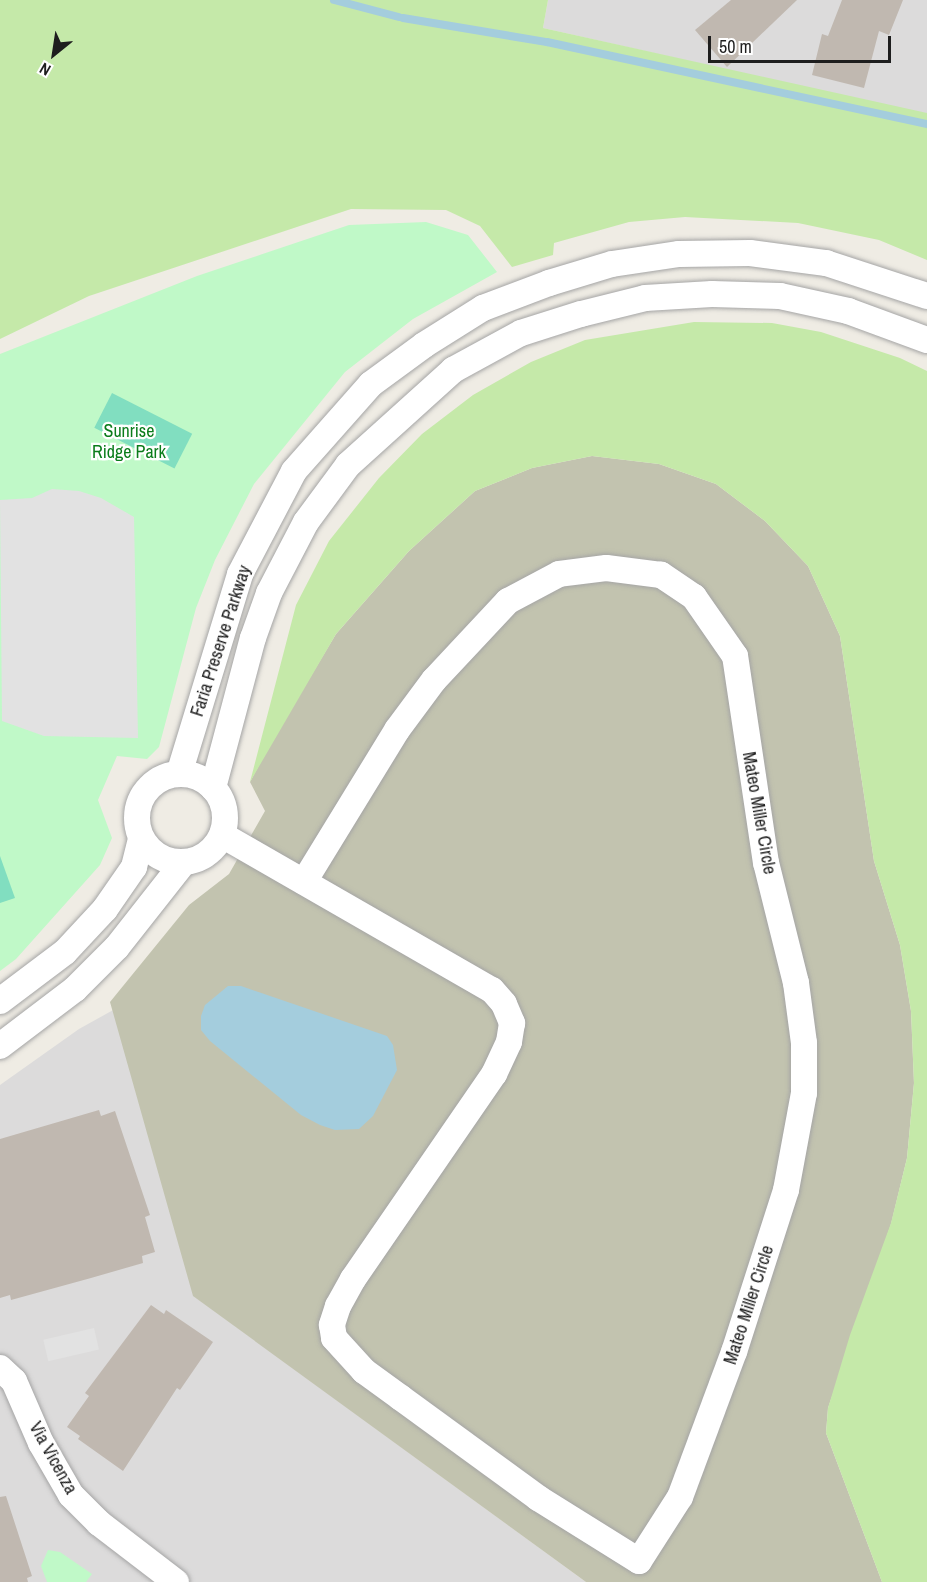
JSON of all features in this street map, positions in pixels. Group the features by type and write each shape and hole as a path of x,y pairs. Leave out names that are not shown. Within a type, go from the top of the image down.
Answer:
{"street":[{"name":"Faria Preserve Parkway","path":"179,774 240,574 294,471 371,384 424,345 483,308 549,283 612,264 679,254 750,253 826,264 927,296"},
{"name":"Faria Preserve Parkway","path":"213,788 253,638 269,593 306,522 348,465 453,370 521,333 581,314 645,298 712,294 780,296 848,311 927,340"},
{"name":"Mateo Miller Circle","path":"222,835 492,990 504,1004 512,1023 510,1042 494,1074 338,1306 332,1325 334,1338 364,1371 538,1497 639,1561 680,1497 734,1352 786,1190 804,1093 804,1043 796,983 766,863 735,656 694,597 661,575 606,568 559,574 508,601 434,680 397,730 304,882"},
{"path":"0,1001 64,952 105,909 134,867 141,838 136,814 144,792 160,779 179,774 197,778 213,788 225,810 222,835 207,855 183,863 117,947 92,973 29,1028 0,1046"},
{"path":"141,838 159,856 183,863"},
{"name":"Via Vicenza","path":"0,1368 14,1381 41,1443 71,1495 99,1523 176,1582"}],"shaded area":[{"path":"548,0 927,0 927,115 543,28"},
{"path":"592,456 659,464 716,484 765,521 808,566 840,636 874,861 900,945 911,1011 914,1083 907,1158 891,1224 828,1408 826,1433 882,1582 586,1582 193,1296 110,1002 189,905 229,874 265,811 250,782 272,741 336,634 409,551 475,491 532,468"},
{"path":"52,489 79,491 101,498 134,517 138,738 44,736 2,721 0,500 32,498"},
{"path":"115,1009 194,1296 586,1582 0,1582 0,1085 79,1029"},
{"path":"94,1328 99,1349 48,1361 43,1340"}],"green space":[{"path":"0,0 548,0 543,28 927,113 927,260 879,240 798,223 685,217 629,222 554,243 553,255 512,267 480,226 446,210 351,209 89,296 0,339"},
{"name":"Sunrise Ridge Park","path":"426,222 468,235 497,272 413,319 345,372 254,484 215,560 196,608 159,747 147,759 117,756 98,800 112,838 100,865 16,959 0,971 0,354 197,276 349,225"},
{"path":"694,322 772,323 821,332 900,358 927,371 927,1582 882,1582 826,1433 828,1408 850,1335 891,1223 907,1158 914,1083 911,1011 900,945 874,861 840,636 808,566 765,521 716,484 659,464 592,456 532,468 475,491 409,551 336,634 250,782 296,605 329,541 379,478 422,434 473,395 531,362 585,340"},
{"path":"112,393 192,434 174,469 94,428"},
{"path":"0,856 15,898 0,903"},
{"path":"48,1550 60,1552 92,1574 86,1582 47,1582 41,1566"}],"water":[{"path":"228,986 241,986 387,1036 393,1045 397,1070 373,1116 359,1129 335,1130 320,1125 301,1115 210,1041 201,1030 201,1016 205,1005"}],"building":[{"path":"731,0 797,0 727,67 695,30"},
{"path":"842,0 903,0 889,35 879,31 864,88 812,75 822,34 828,36"},
{"path":"99,1110 101,1116 115,1111 150,1215 145,1217 155,1252 142,1256 143,1263 11,1300 10,1295 0,1298 0,1139"},
{"path":"151,1305 164,1314 166,1310 213,1342 180,1390 177,1388 123,1471 78,1439 80,1436 67,1427 89,1396 85,1393"},
{"path":"6,1496 32,1576 27,1578 28,1582 0,1582 0,1497"}],"waterway":[{"path":"334,0 399,17"},
{"path":"403,18 547,42 927,124"}]}
